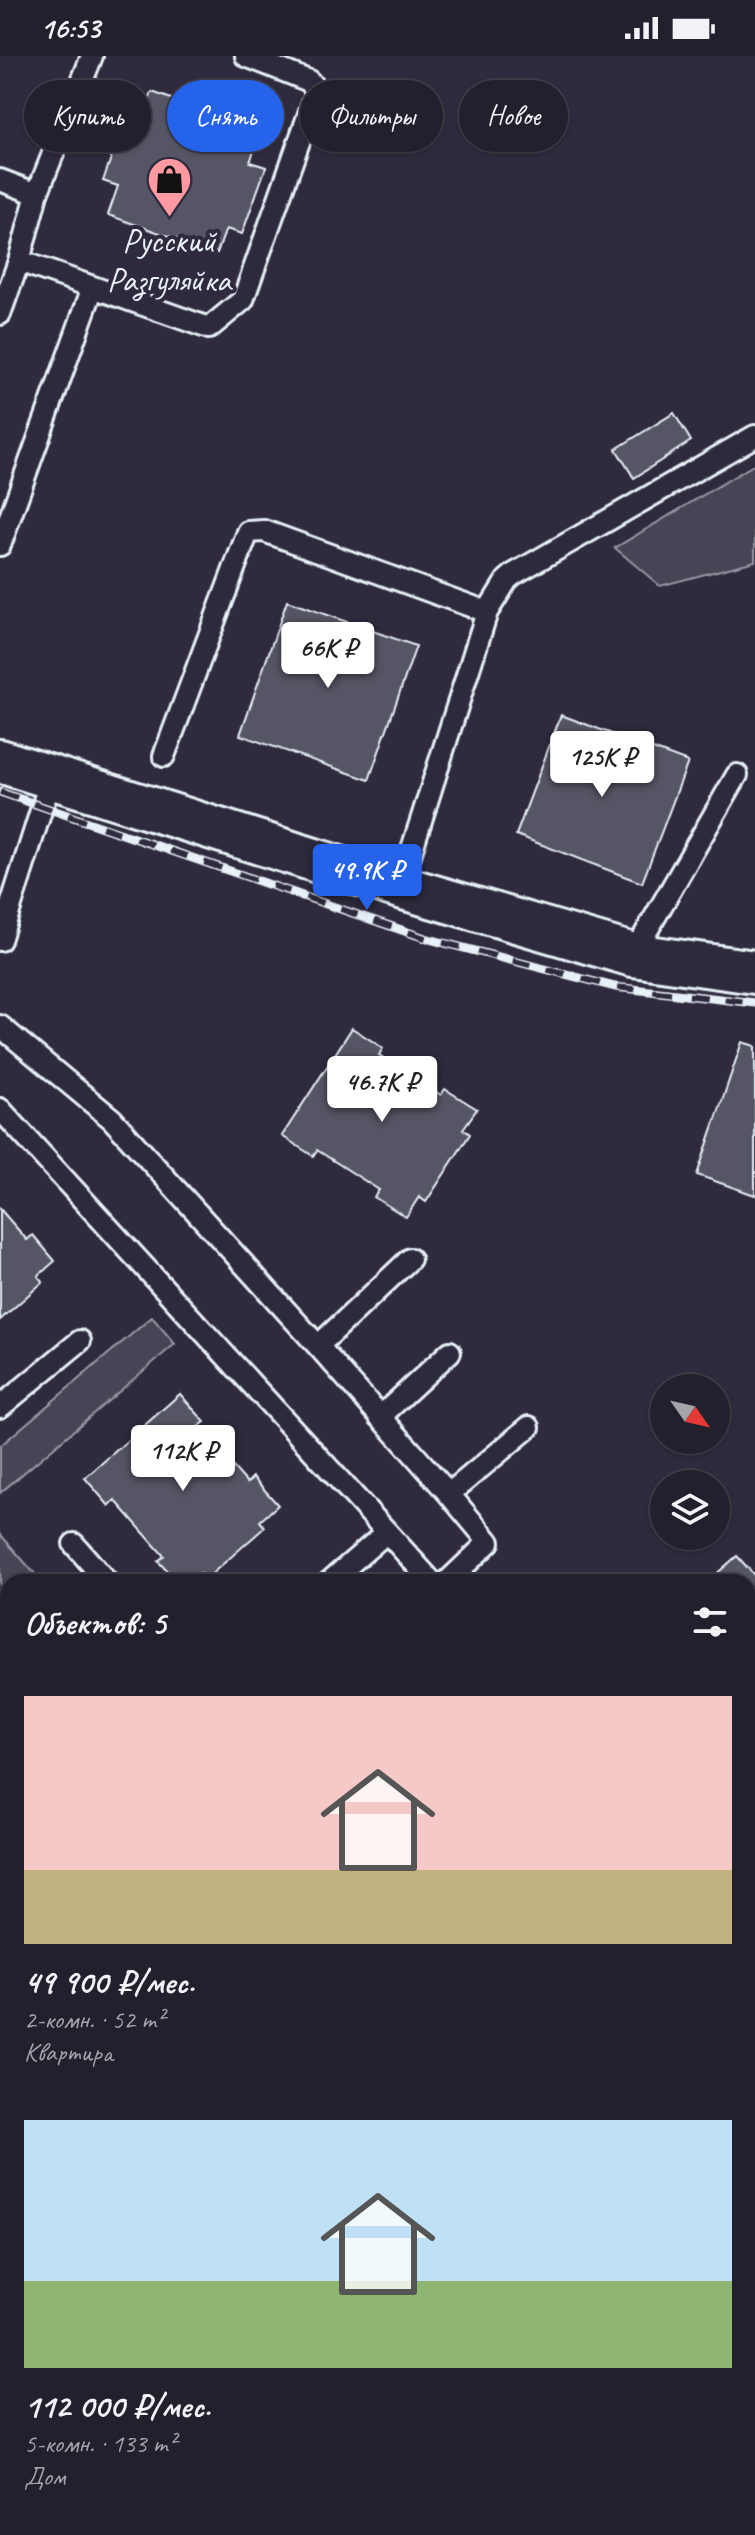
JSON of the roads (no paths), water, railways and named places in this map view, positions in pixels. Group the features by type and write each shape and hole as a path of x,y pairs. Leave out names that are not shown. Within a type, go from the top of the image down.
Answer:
{"street":[{"path":"0,761 400,887 633,955 755,972"}],"lane":[{"path":"0,314 19,261 37,194 92,56"},
{"path":"19,261 209,328 243,300 317,91 309,81 246,56"},
{"path":"0,180 37,194"},
{"path":"0,545 93,287"},
{"path":"400,887 487,612 507,580 755,436"},
{"path":"164,756 248,532 264,531 487,612"},
{"path":"633,955 737,775"},
{"path":"0,940 51,779"},
{"path":"0,1026 112,1119 318,1346 489,1542 455,1574"},
{"path":"0,1109 425,1574"},
{"path":"318,1346 410,1259"},
{"path":"0,1407 80,1341"},
{"path":"380,1417 450,1352"},
{"path":"449,1494 529,1427"},
{"path":"338,1574 387,1532"},
{"path":"74,1544 100,1574"}],"railway":[{"path":"0,792 425,938 615,987 755,1003"}],"place":[{"name":"Русский Разгуляйка","path":"169,219"}]}
